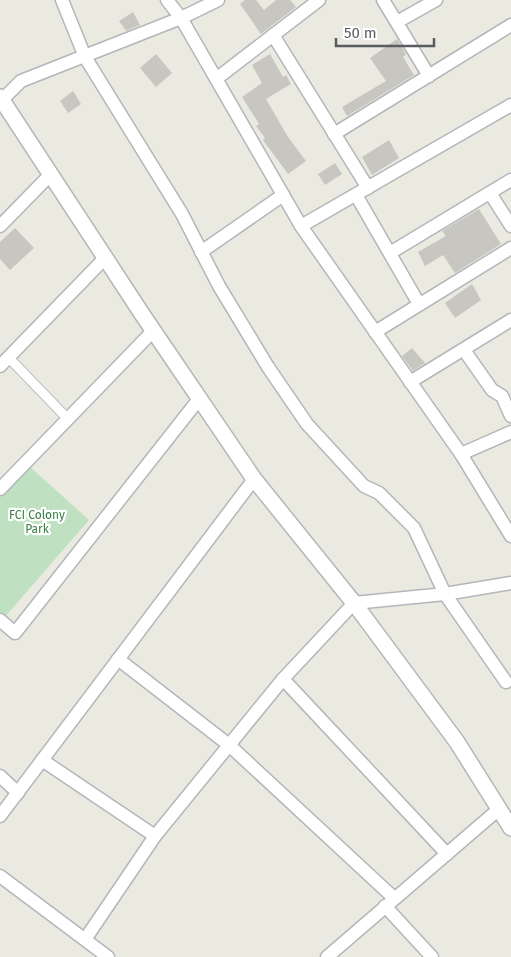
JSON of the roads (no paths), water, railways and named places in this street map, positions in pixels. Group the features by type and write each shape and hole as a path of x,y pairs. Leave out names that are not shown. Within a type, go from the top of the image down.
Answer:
{"street":[{"path":"62,0 85,57 182,214 219,286 263,358 307,424 364,486 379,493 414,528 445,594 506,682"},
{"path":"167,0 181,18 301,226 461,454 511,536"},
{"path":"218,0 181,18 21,81 1,99 153,331 254,479 354,603 457,742 511,828"},
{"path":"216,79 319,0"},
{"path":"383,0 429,76"},
{"path":"396,22 436,0"},
{"path":"334,134 511,25"},
{"path":"273,35 368,188"},
{"path":"301,226 510,109"},
{"path":"0,226 51,174"},
{"path":"390,253 511,180"},
{"path":"490,193 511,226"},
{"path":"201,252 283,195"},
{"path":"356,195 419,304"},
{"path":"375,332 511,248"},
{"path":"68,418 4,362 105,258"},
{"path":"410,382 511,320"},
{"path":"0,490 153,331"},
{"path":"464,350 492,390 502,396 511,416"},
{"path":"0,620 15,633 199,399"},
{"path":"461,454 511,432"},
{"path":"0,816 254,479"},
{"path":"86,938 155,836 283,679 354,603 445,594 511,583"},
{"path":"118,659 229,745 390,902 432,957"},
{"path":"283,679 447,854"},
{"path":"42,760 155,836"},
{"path":"0,776 18,793"},
{"path":"327,957 499,809"},
{"path":"0,876 86,938 108,957"}],"park label":[{"name":"FCI Colony Park","path":"37,522"}]}
